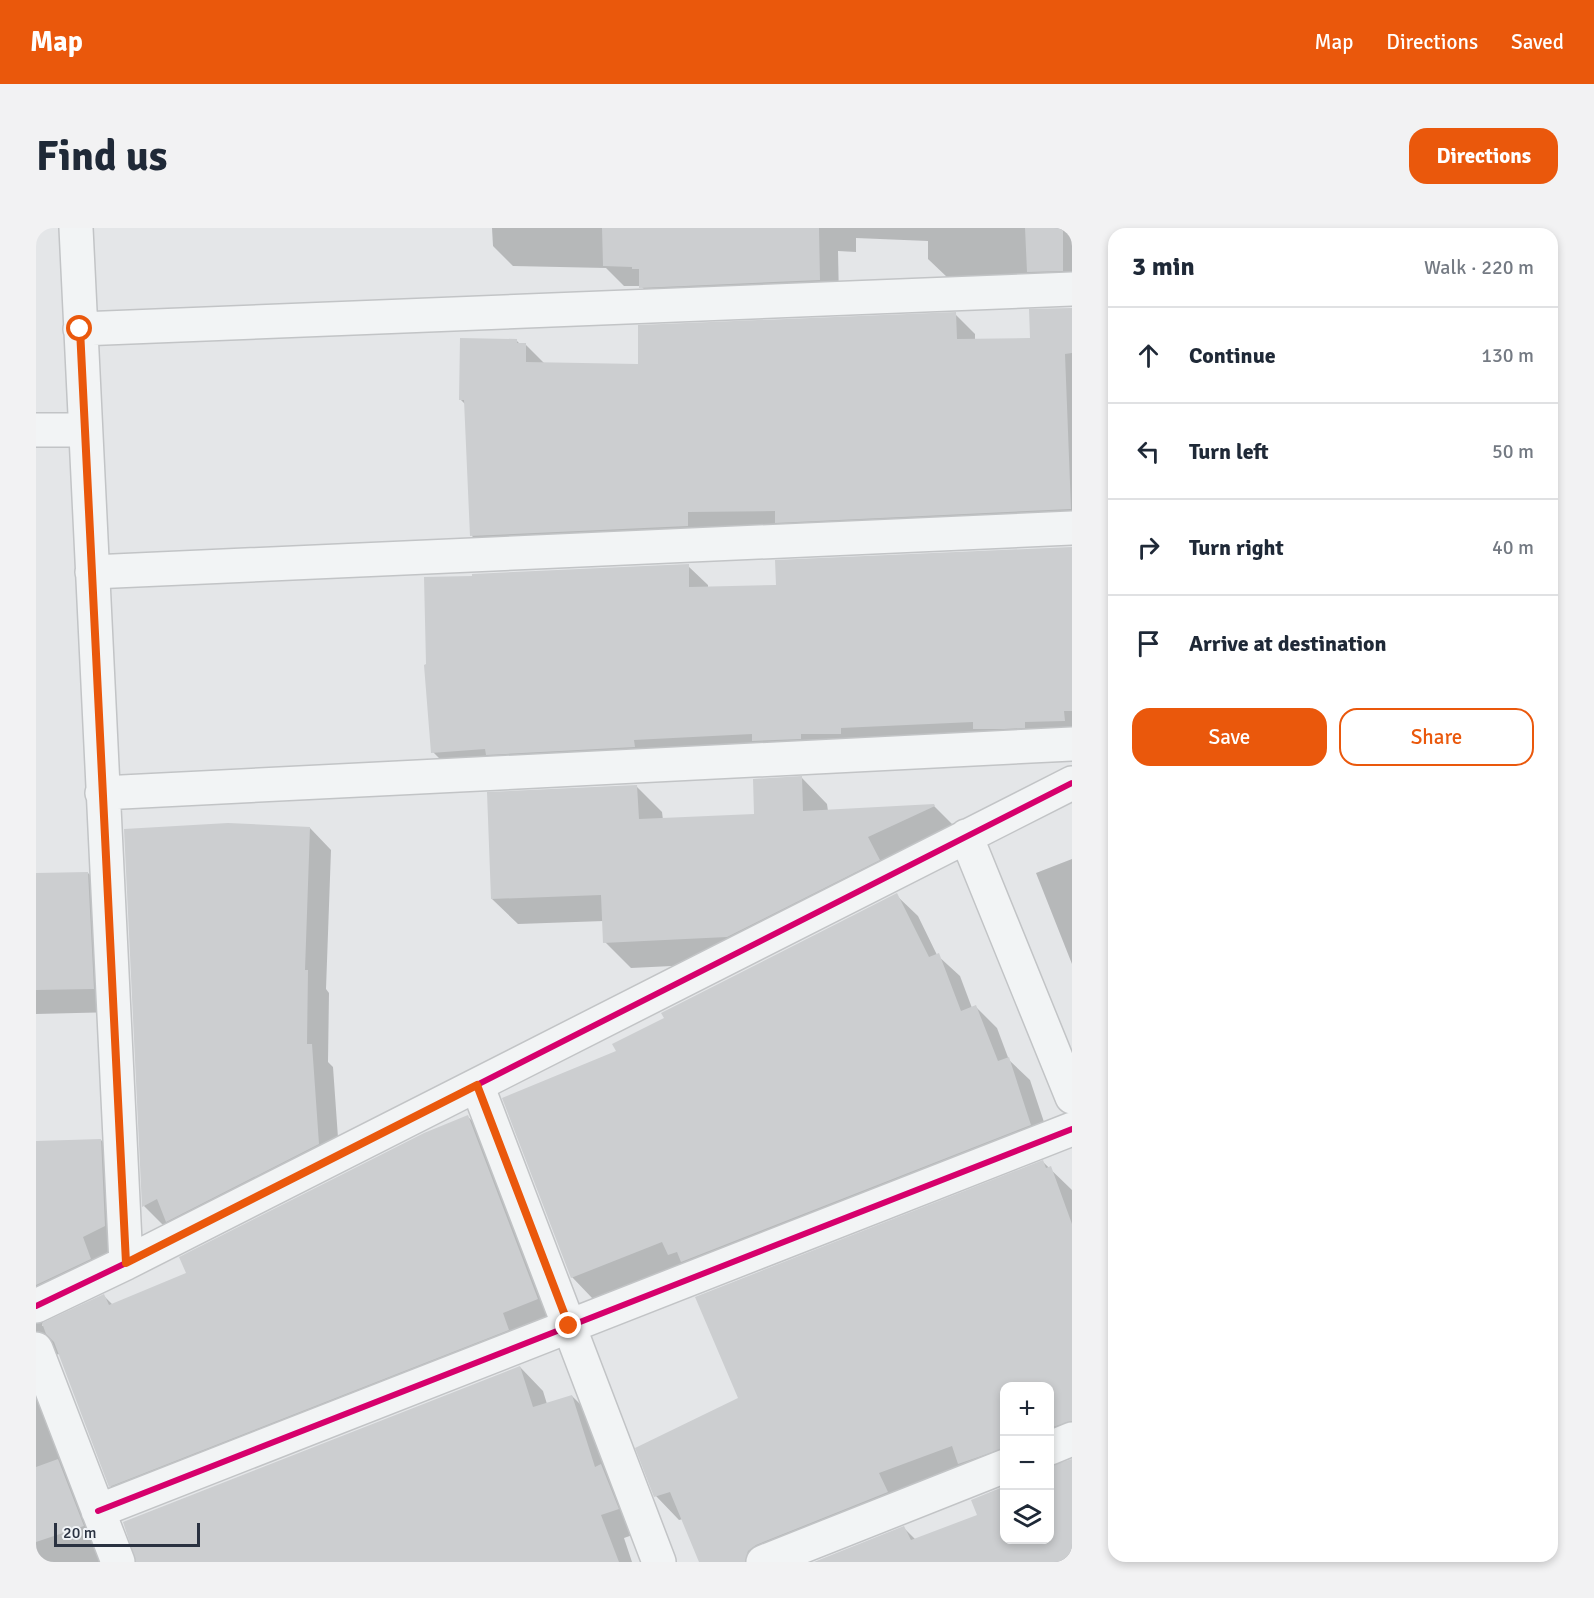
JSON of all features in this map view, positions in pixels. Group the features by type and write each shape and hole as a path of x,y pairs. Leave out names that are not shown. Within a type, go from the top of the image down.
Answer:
{"street":[{"path":"76,228 126,1263"},
{"path":"80,329 1072,289"},
{"path":"36,430 85,430"},
{"path":"92,572 1072,528"},
{"path":"102,793 1072,744"},
{"path":"36,1306 126,1263 1072,783"},
{"path":"966,836 1072,1097"},
{"path":"477,1085 658,1562"},
{"path":"98,1511 1072,1129"},
{"path":"36,1349 118,1562"},
{"path":"1054,1446 1072,1439"},
{"path":"763,1562 1000,1468"}],"building":[{"path":"602,228 819,228 820,280 639,288 639,269 603,266"},
{"path":"1025,228 1063,228 1063,271 1027,272"},
{"path":"1072,308 1072,353 1065,354 1071,509 775,523 775,511 688,512 688,526 470,536 464,400 459,400 460,338 517,339 517,343 526,343 526,362 638,364 638,325 956,312 957,339 1030,338 1029,309"},
{"path":"1072,547 1072,711 1064,711 1065,721 1025,722 1025,728 973,729 973,722 841,728 841,734 801,734 801,739 752,741 752,734 634,740 635,747 486,755 485,749 431,753 424,665 426,664 424,577 689,564 689,587 776,585 775,560"},
{"path":"802,776 803,811 934,804 935,806 868,837 880,860 727,937 603,943 601,895 491,899 487,792 637,785 639,819 754,814 753,779"},
{"path":"228,823 310,827 305,970 308,970 307,1044 312,1044 319,1144 166,1222 157,1199 142,1207 124,829"},
{"path":"88,872 94,989 36,990 36,873"},
{"path":"897,893 929,957 939,953 961,1011 976,1005 998,1061 1009,1057 1031,1125 681,1262 677,1252 668,1255 662,1242 571,1278 502,1098 616,1051 612,1044 664,1018 661,1013"},
{"path":"468,1115 538,1299 503,1313 509,1330 109,1487 54,1342 46,1334 42,1323 104,1294 109,1305 186,1273 179,1257 424,1133"},
{"path":"101,1139 105,1226 83,1237 91,1259 36,1285 36,1141"},
{"path":"1043,1160 1046,1168 1051,1166 1072,1224 1072,1421 1054,1427 1054,1382 1000,1382 1000,1450 958,1464 952,1446 879,1473 888,1492 756,1545 748,1551 745,1562 699,1562 670,1492 654,1497 635,1448 738,1398 695,1297"},
{"path":"520,1366 533,1407 572,1395 595,1467 601,1464 619,1509 601,1515 619,1562 136,1562 123,1522"},
{"path":"58,1459 84,1526 36,1542 36,1467"},
{"path":"1072,1459 1072,1562 814,1562 904,1526 911,1540 977,1515 971,1500 1000,1488 1000,1544 1054,1544 1054,1465"}],"cycle path":[{"path":"36,1306 126,1263 1072,783"},
{"path":"98,1511 1072,1129"}],"route":[{"path":"80,329 126,1263 477,1085 569,1326"}]}
